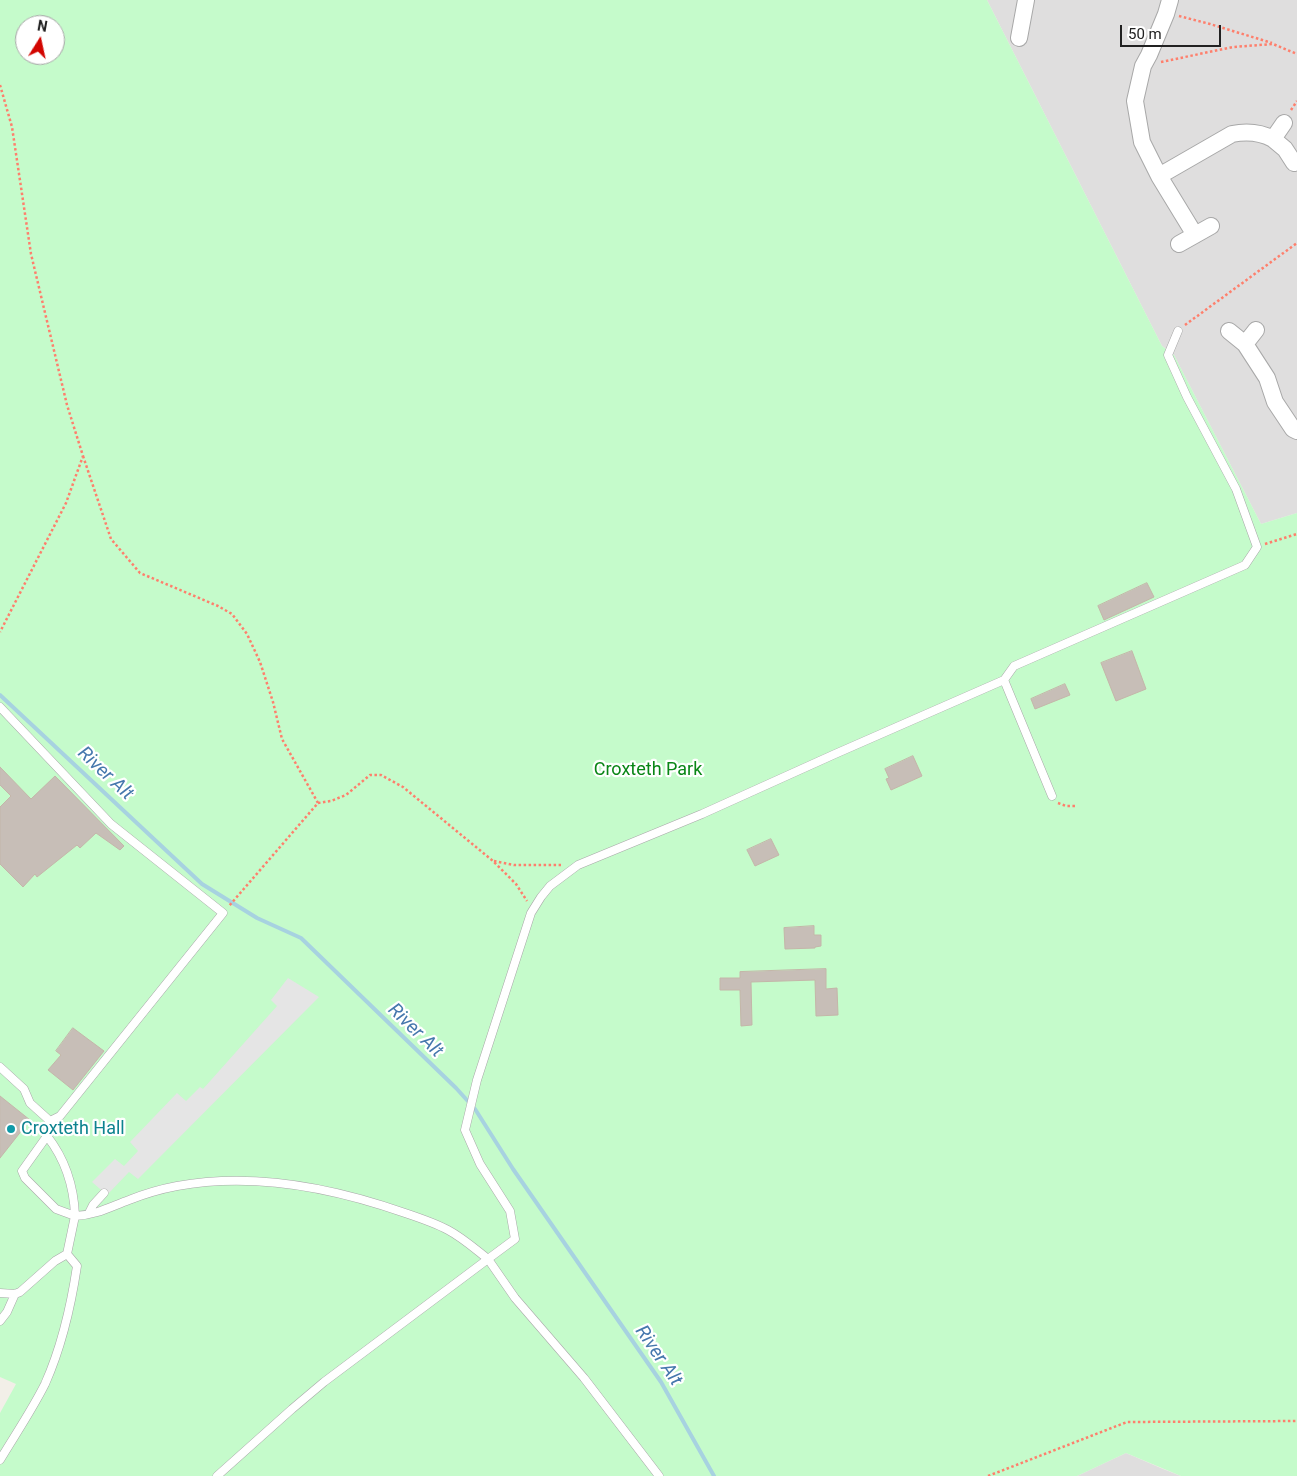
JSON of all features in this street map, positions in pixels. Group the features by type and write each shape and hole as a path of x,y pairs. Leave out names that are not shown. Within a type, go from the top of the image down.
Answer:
{"street":[{"path":"1019,38 1026,0"},
{"path":"1168,7 1143,66 1135,101 1142,142 1159,176 1195,235"},
{"path":"1273,139 1284,123"},
{"path":"1159,176 1232,134 1242,132 1257,133 1273,139 1285,149 1294,163"},
{"path":"1179,244 1211,226"},
{"path":"1245,344 1256,330"},
{"path":"1229,331 1245,344 1267,378 1275,402 1293,429 1297,431"}],"lane":[{"path":"217,1476 324,1382 515,1238 510,1211 480,1164 465,1130 477,1080 532,913 540,896 550,886 578,865 702,814 1004,680 1014,666 1245,564 1257,547 1236,489 1187,397 1168,355 1178,331"},
{"path":"1004,680 1052,796"},
{"path":"0,707 111,824 223,913 60,1116 50,1120"},
{"path":"0,1067 24,1089 30,1103 50,1120"},
{"path":"50,1120 47,1136 22,1170 25,1178 56,1209 75,1216 101,1212 136,1197 177,1186 238,1181 278,1184 346,1195 400,1211 448,1230 469,1243 488,1259 515,1298 584,1378 659,1476"},
{"path":"0,1293 15,1294 20,1292 55,1261 67,1254 75,1216 68,1176 62,1160 47,1136"},
{"path":"89,1213 93,1205 104,1193"},
{"path":"0,1460 44,1385 62,1340 77,1266 67,1254"},
{"path":"0,1321 7,1312 15,1294"}],"path":[{"path":"1168,7 1210,24 1273,44 1297,54"},
{"path":"1143,66 1233,47 1273,44"},
{"path":"0,85 12,127 31,254 67,405 111,539 140,573 218,606 232,614 247,634 260,662 273,702 282,739 318,803"},
{"path":"1178,331 1297,242"},
{"path":"0,632 66,503 83,456"},
{"path":"1257,547 1297,534"},
{"path":"228,907 318,803 331,801 346,795 370,776 381,775 403,787 493,861 516,884 526,899 532,913"},
{"path":"1052,796 1055,802 1066,806 1075,806"},
{"path":"493,861 514,865 578,865"},
{"path":"988,1476 1127,1422 1297,1421"}],"shaded area":[{"path":"987,0 1297,0 1297,513 1261,524 1174,355 1162,346"},
{"path":"288,978 319,997 138,1179 129,1172 107,1195 92,1182 115,1159 124,1166 138,1151 130,1142 177,1093 186,1101 200,1087 203,1089 277,1006 271,1000"},
{"path":"1126,1453 1163,1469 1181,1476 1077,1476"}],"green space":[{"name":"Croxteth Park","path":"0,0 987,0 1162,346 1174,355 1261,524 1297,513 1297,1476 1181,1476 1126,1453 1077,1476 0,1476 0,1413 16,1384 0,1377"}],"building":[{"path":"1147,583 1154,597 1104,620 1098,606"},
{"path":"1132,651 1146,689 1116,701 1101,663"},
{"path":"1065,684 1070,695 1035,709 1031,699"},
{"path":"913,756 922,776 891,790 886,779 889,778 885,769"},
{"path":"0,767 31,799 55,776 124,846 120,850 96,833 80,848 77,845 37,877 35,874 23,887 0,864 0,807 11,796 0,785"},
{"path":"771,839 779,855 755,866 747,850"},
{"path":"814,926 814,935 821,935 821,946 785,949 784,928"},
{"path":"826,969 826,989 837,988 838,1015 816,1016 815,980 751,982 752,1025 741,1026 740,990 720,990 720,978 740,978 740,972"},
{"path":"73,1028 104,1051 73,1090 48,1070 61,1055 56,1051"},
{"name":"Croxteth Hall","path":"0,1096 30,1120 0,1158"}],"waterway":[{"name":"River Alt","path":"0,695 202,884 257,918 301,938 456,1088 475,1109 513,1169 661,1382 714,1476"}],"place":[{"name":"Croxteth Hall","path":"11,1129"}]}
